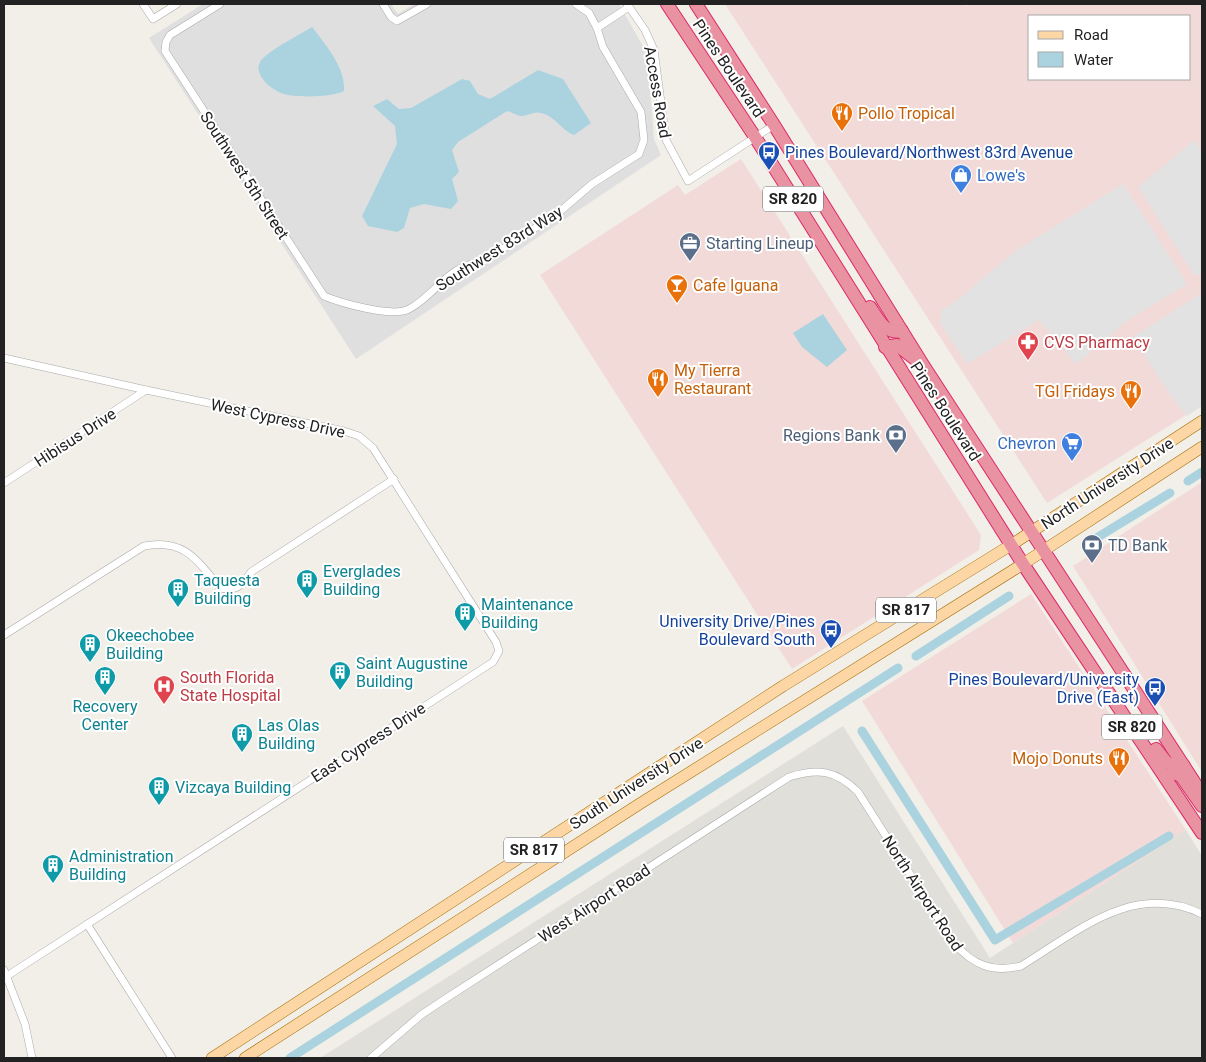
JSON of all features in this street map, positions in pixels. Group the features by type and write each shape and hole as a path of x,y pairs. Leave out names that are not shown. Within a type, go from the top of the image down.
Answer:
{"highway":[{"name":"Pines Boulevard","path":"667,4 756,137 885,347 1023,564 1202,833"},
{"name":"Pines Boulevard","path":"696,4 774,125 923,365 1202,794"},
{"path":"831,260 845,266 878,319 888,331 894,333 902,331"},
{"path":"885,347 897,345 923,365"},
{"path":"1114,700 1134,717 1167,763 1184,766"},
{"path":"1165,777 1174,774 1181,776 1202,806"}],"main road":[{"name":"North University Drive","path":"1011,544 1202,421"},
{"name":"North University Drive","path":"1023,564 1202,447"},
{"name":"South University Drive","path":"212,1058 783,686 1011,544"},
{"name":"South University Drive","path":"245,1058 658,792 1023,564"}],"street":[{"path":"142,4 153,20 177,4"},
{"name":"Southwest 5th Street","path":"220,4 170,35 166,42 165,51 261,202 324,296 336,301"},
{"path":"383,4 390,17 396,21 427,4"},
{"path":"576,4 589,13 597,28 628,5"},
{"name":"Access Road","path":"628,5 645,30 654,50 666,140 688,181 756,137"},
{"name":"Southwest 83rd Way","path":"336,301 398,313 409,309 424,299 438,283 468,263 482,262 557,214 592,184 639,154 644,140 641,112 603,46 597,28"},
{"path":"756,137 774,125"},
{"name":"West Cypress Drive","path":"4,358 344,431 366,442 394,479 493,637 499,652"},
{"name":"Hibisus Drive","path":"4,483 146,390"},
{"path":"4,635 144,546 156,544 174,546 189,553 203,566 220,588 236,589 245,582 251,572 394,479"},
{"name":"East Cypress Drive","path":"6,973 87,924 492,662 499,652"},
{"name":"West Airport Road","path":"371,1058 421,1015 789,777 807,771 829,773"},
{"name":"North Airport Road","path":"829,773 849,783 858,792 954,943 965,956 986,968 1006,969 1021,966 1100,918 1126,906 1144,902 1161,902 1185,906 1202,914"},
{"path":"87,924 172,1058"},
{"path":"6,973 24,1024 32,1058"}],"shaded area":[{"path":"203,4 391,4 398,14 414,4 619,4 644,48 649,74 654,139 661,155 356,359 149,38"},
{"path":"725,4 964,4 966,6 970,4 1202,4 1202,405 1047,503"},
{"path":"1195,140 1202,152 1202,274 1194,275 1138,187"},
{"path":"741,159 981,535 979,550 792,669 540,275 678,185 685,195"},
{"path":"1123,184 1187,284 1128,320 1076,364 1039,320 967,364 940,323 941,311 960,298 1014,252"},
{"path":"1202,293 1202,406 1187,416 1170,395 1133,337"},
{"path":"1202,482 1202,772 1073,566"},
{"path":"1031,594 1186,830 1013,943 862,701"},
{"path":"843,726 990,958 1186,830 1202,856 1202,1058 320,1058"}],"water":[{"path":"312,27 338,65 344,82 344,91 332,95 306,96 284,94 273,89 263,80 260,74 259,63 274,50"},
{"path":"538,70 563,79 591,123 574,135 541,113 536,112 520,116 507,111 458,142 452,150 459,172 452,179 458,201 451,209 424,204 410,208 404,228 397,232 368,226 362,216 397,144 395,126 373,106 387,99 399,109 411,108 462,79 470,81 478,94 490,99"},
{"path":"823,314 847,350 827,367 802,347 793,333"}],"waterway":[{"path":"1188,481 1202,472"},
{"path":"1098,537 1170,493"},
{"path":"916,656 1009,596"},
{"path":"290,1058 898,668"},
{"path":"862,731 995,940 1169,836"}],"place":[{"name":"Pollo Tropical","path":"842,132"},
{"name":"Pines Boulevard/Northwest 83rd Avenue","path":"769,171"},
{"name":"Lowe's","path":"961,194"},
{"name":"Starting Lineup","path":"690,262"},
{"name":"Cafe Iguana","path":"677,304"},
{"name":"CVS Pharmacy","path":"1028,361"},
{"name":"My Tierra Restaurant","path":"658,398"},
{"name":"TGI Fridays","path":"1131,410"},
{"name":"Regions Bank","path":"896,454"},
{"name":"Chevron","path":"1072,462"},
{"name":"TD Bank","path":"1092,564"},
{"name":"Everglades Building","path":"307,599"},
{"name":"Taquesta Building","path":"178,608"},
{"name":"Maintenance Building","path":"465,632"},
{"name":"University Drive/Pines Boulevard South","path":"831,649"},
{"name":"Okeechobee Building","path":"90,663"},
{"name":"Saint Augustine Building","path":"340,691"},
{"name":"Recovery Center","path":"105,696"},
{"name":"South Florida State Hospital","path":"164,705"},
{"name":"Pines Boulevard/University Drive (East)","path":"1155,707"},
{"name":"Las Olas Building","path":"242,753"},
{"name":"Mojo Donuts","path":"1119,777"},
{"name":"Vizcaya Building","path":"159,806"},
{"name":"Administration Building","path":"53,884"}]}
